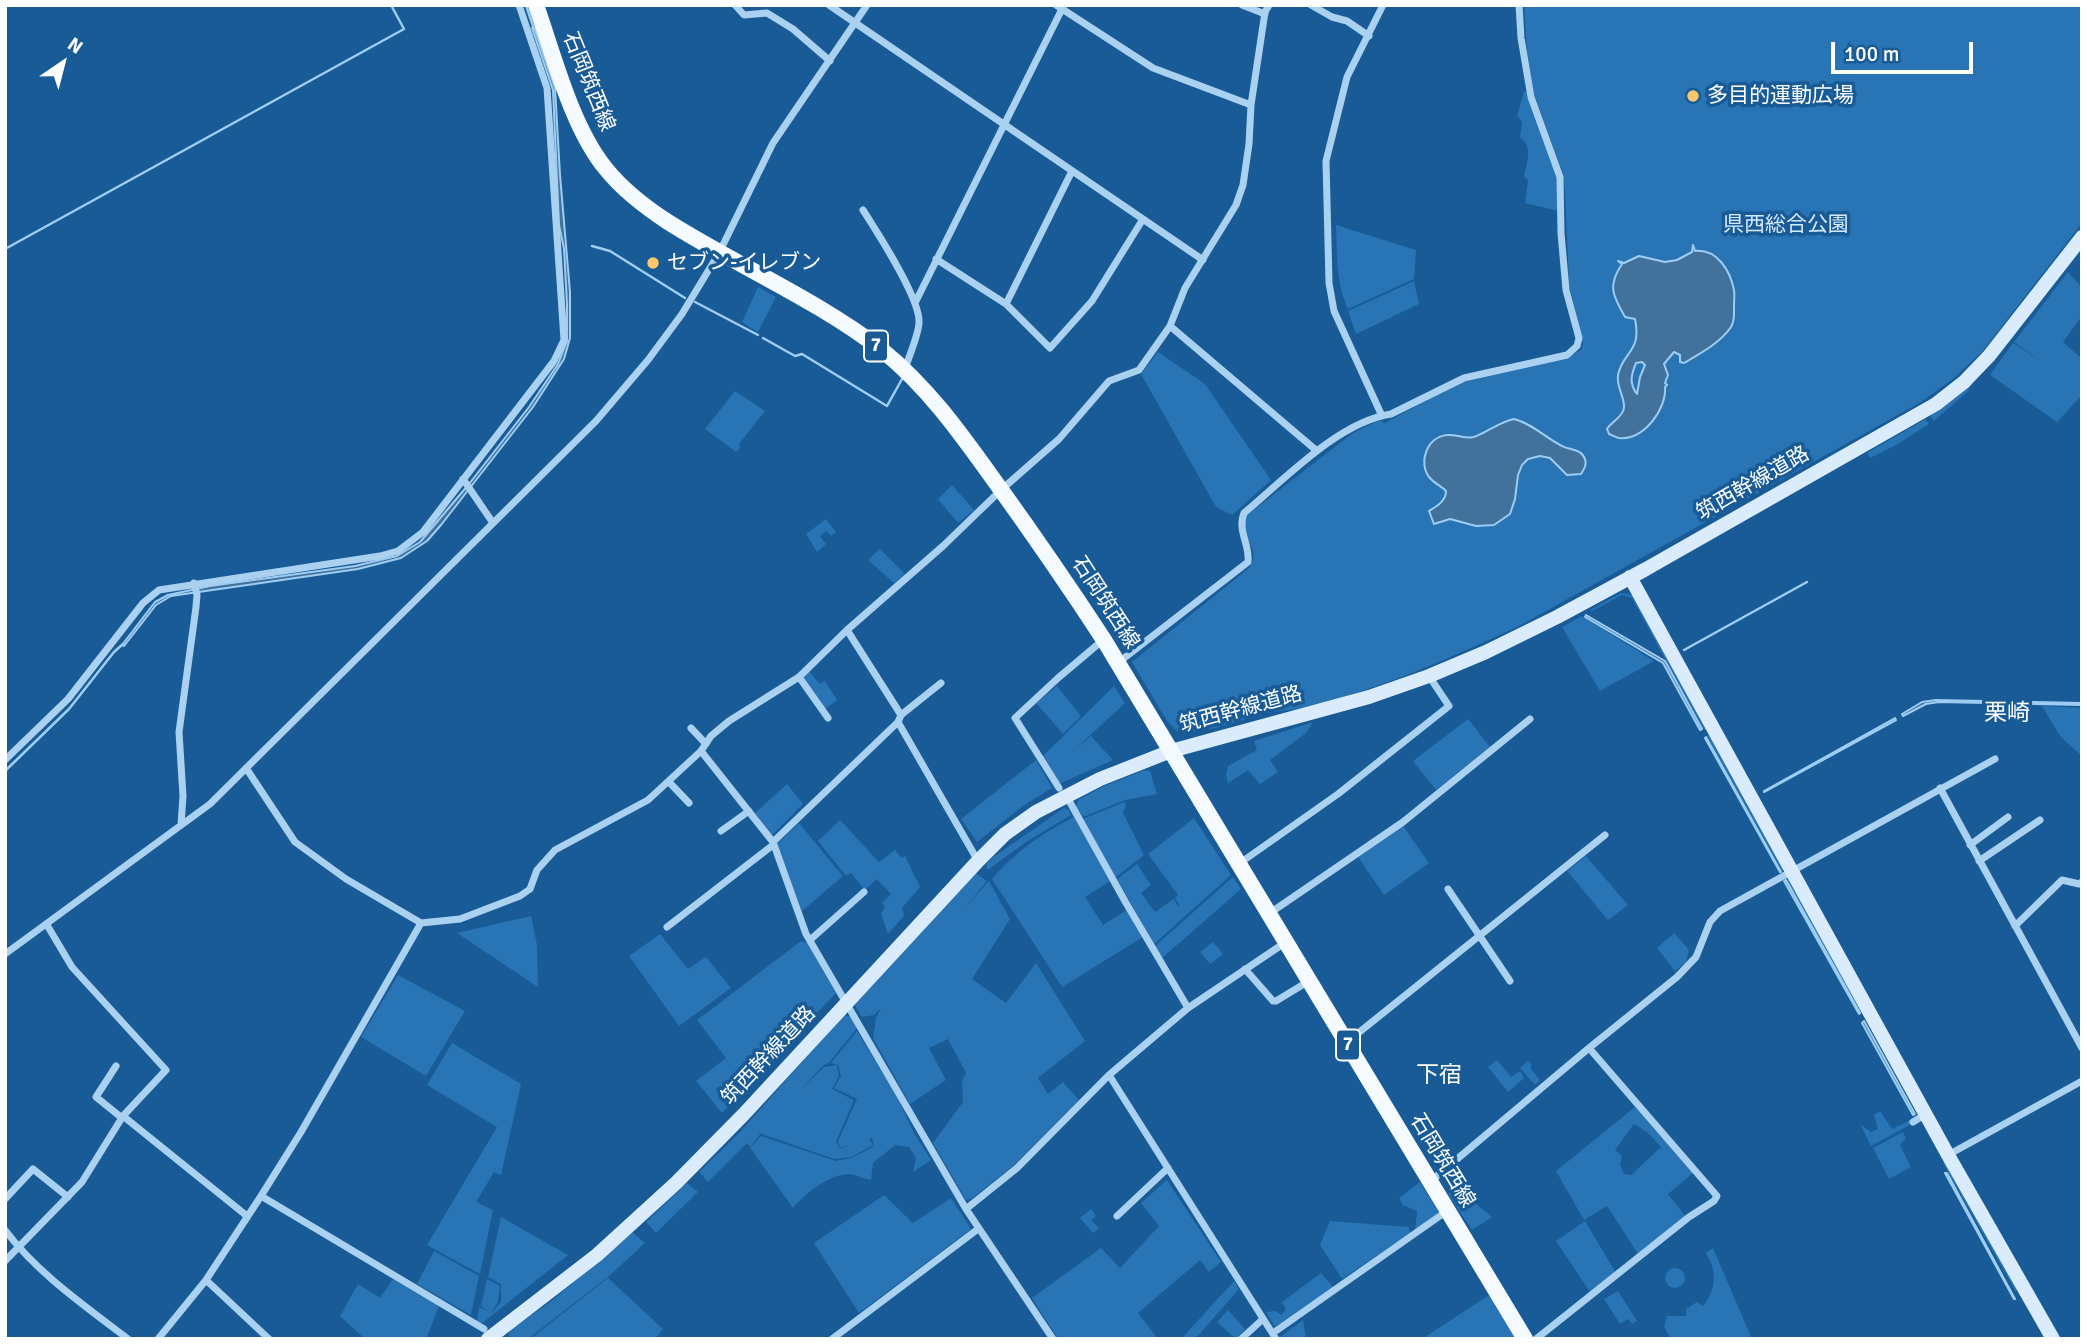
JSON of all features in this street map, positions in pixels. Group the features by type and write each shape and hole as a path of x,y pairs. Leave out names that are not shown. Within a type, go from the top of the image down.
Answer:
{"main road":[{"name":"石岡筑西線","path":"536,5 584,133 605,168 651,211 836,319 879,348 905,370 944,411 1055,564 1104,640 1525,1339"}],"street":[{"path":"5,760 68,699 143,603 159,590 398,551 423,532 554,361 564,340 547,88 519,5"},
{"path":"735,5 744,15 767,13 793,29 830,61"},
{"path":"829,5 1203,260"},
{"path":"5,954 210,804 596,421 648,360 682,314 719,253 773,143 867,5"},
{"path":"1242,5 1265,14"},
{"path":"246,768 295,842 346,879 421,923 460,919 520,896 530,889 537,870 555,850 639,805 669,782 701,751 711,736 729,721 799,677 847,630 1059,439 1109,381 1139,370 1170,326 1185,288 1236,205 1243,186 1251,105 1265,14 1269,5"},
{"path":"1311,5 1332,17 1347,21 1368,36"},
{"path":"1382,416 1334,311 1329,283 1325,161 1347,78 1383,5"},
{"path":"1118,663 1248,562 1249,552 1241,521 1244,513 1317,451 1350,429 1391,414 1464,378 1567,355 1577,346 1579,338 1566,290 1560,177 1531,97 1521,38 1520,5"},
{"path":"915,303 1060,7 1153,68 1251,105"},
{"path":"1006,304 1072,171"},
{"path":"863,210 887,248 915,303 919,322 905,370"},
{"path":"936,259 1006,304 1050,348 1092,301 1143,219"},
{"name":"筑西幹線道路","path":"491,1335 597,1255 676,1183 744,1114 978,861 1005,834 1063,792 1171,751 1369,697 1429,676 1521,635 1630,577 1936,404 1964,383 1989,356 2082,237"},
{"path":"1170,326 1317,451"},
{"path":"463,479 493,523"},
{"path":"1630,577 1948,1155 2053,1339"},
{"path":"181,825 183,796 179,732 196,607 194,583"},
{"path":"847,630 900,718 978,861"},
{"path":"1104,640 1015,718 1063,792 1188,1008"},
{"path":"1240,863 1338,794 1449,706 1429,676"},
{"path":"799,677 828,718"},
{"path":"667,927 773,843 900,718 941,683"},
{"path":"1269,913 1403,822 1530,719"},
{"path":"691,728 706,744"},
{"path":"701,751 773,843 810,940 965,1209 1053,1339"},
{"path":"1430,1181 1677,977 1696,957 1710,922 1720,911 1995,759"},
{"path":"669,782 689,803"},
{"path":"1940,789 2082,1048"},
{"path":"722,831 749,811"},
{"path":"1970,845 2008,817"},
{"path":"1979,861 2040,820"},
{"path":"1346,1043 1605,835"},
{"path":"2015,926 2062,880 2082,883"},
{"path":"1448,889 1510,981"},
{"path":"810,940 864,892"},
{"path":"158,1339 206,1280 261,1196 301,1132 421,923"},
{"path":"5,1261 82,1182 122,1117 166,1070 72,967 47,925"},
{"path":"965,1209 1017,1168 1109,1075 1188,1008 1286,942"},
{"path":"1245,969 1273,1001 1309,981"},
{"path":"1536,1339 1717,1196 1588,1048"},
{"path":"116,1066 96,1097 247,1216"},
{"path":"1109,1075 1274,1336 1448,1211"},
{"path":"1948,1155 2082,1081"},
{"path":"1913,1122 1926,1114"},
{"path":"1117,1216 1168,1168"},
{"path":"5,1199 33,1169 68,1197"},
{"path":"261,1196 491,1335"},
{"path":"832,1339 917,1272 978,1229"},
{"path":"5,1230 19,1248 87,1308 128,1339"},
{"path":"206,1280 269,1339"},
{"path":"1241,1339 1263,1319"}],"green space":[{"name":"県西総合公園","path":"1524,5 2082,5 2082,223 1982,352 1954,378 1921,402 1521,625 1468,649 1414,672 1332,700 1267,713 1211,729 1177,731 1167,721 1132,662 1249,568 1254,557 1244,527 1247,515 1353,433 1379,420 1385,423 1457,384 1568,357 1581,350 1583,344 1569,284 1563,174 1534,94 1527,53"},
{"path":"1524,91 1529,93 1559,178 1558,211 1525,203 1528,180 1524,177 1528,150 1520,138 1522,122 1517,116"},
{"path":"1336,225 1416,250 1414,279 1348,309 1339,279"},
{"path":"2068,272 2082,288 2082,316 2063,342 2082,359 2082,395 2057,422 1990,375 2013,343 2041,361 2014,342"},
{"path":"1414,281 1419,304 1356,334 1348,311"},
{"path":"758,287 776,297 758,332 742,322"},
{"path":"1158,352 1205,384 1271,480 1232,515 1216,507 1141,374"},
{"path":"1979,375 1966,393 1934,421 1930,416"},
{"path":"735,391 765,411 739,444 740,448 736,452 705,429"},
{"path":"1926,419 1929,424 1870,458 1867,453"},
{"path":"952,485 974,510 958,523 938,499"},
{"path":"826,519 836,532 831,536 826,531 820,536 826,544 817,552 806,534"},
{"path":"880,549 905,574 894,583 868,560"},
{"path":"1621,593 1633,595 1707,728 1704,730 1632,598 1622,595 1590,610"},
{"path":"1582,616 1654,661 1600,691 1562,627"},
{"path":"808,670 820,684 825,681 837,700 824,710 802,678"},
{"path":"1057,686 1081,716 1063,734 1036,703"},
{"path":"1114,686 1125,703 1071,753 1091,736 1113,760 1059,784 1042,757"},
{"path":"2042,706 2082,708 2082,756 2060,736"},
{"path":"1468,719 1490,747 1436,790 1413,761"},
{"path":"1313,722 1306,733 1270,760 1278,772 1260,784 1248,770 1228,783 1228,766 1257,750 1254,741"},
{"path":"1711,734 1785,869 1782,871 1707,736"},
{"path":"1036,760 1052,788 1023,806 977,842 961,819"},
{"path":"1145,770 1150,771 1157,794 1125,800 1083,817 1076,807 1078,800 1104,786"},
{"path":"787,784 803,804 772,835 755,813"},
{"path":"1124,802 1126,805 1123,813 1144,855 1115,878 1083,819"},
{"path":"1064,808 1069,810 1071,815 1026,842 988,870 986,865 992,858"},
{"path":"1074,817 1110,881 1085,897 1103,925 1127,910 1143,937 1062,987 992,879 1030,844"},
{"path":"1194,818 1231,875 1154,944 1117,879 1137,864 1151,885 1141,893 1155,912 1174,899 1180,906 1175,898 1178,895 1148,854"},
{"path":"840,820 879,862 895,850 902,858 905,856 920,887 902,908 904,916 888,934 881,914 885,907 882,903 891,894 877,879 865,890 851,873 846,876 818,841"},
{"path":"799,823 843,876 802,911 776,845"},
{"path":"1403,826 1429,863 1384,895 1358,857"},
{"path":"1586,856 1628,905 1608,920 1567,871"},
{"path":"976,873 987,881 963,910 989,881 1010,919 972,979 1006,1003 1036,963 1085,1041 1038,1078 1048,1094 1063,1082 1079,1100 1013,1166 971,1199 966,1200 933,1143 963,1102 962,1081 966,1073 948,1039 929,1048 946,1080 910,1104 873,1038 876,1018 881,1008 874,1015 862,1017 854,1004"},
{"path":"1233,877 1241,889 1162,958 1155,946"},
{"path":"1789,877 1864,1012 1861,1014 1785,878"},
{"path":"531,916 537,945 538,987 457,933"},
{"path":"1674,933 1689,950 1686,962 1675,971 1657,948"},
{"path":"660,934 688,969 706,957 731,988 679,1026 629,956"},
{"path":"801,941 807,943 836,993 722,1113 696,1081 726,1058 697,1020"},
{"path":"1213,942 1223,954 1210,964 1200,952"},
{"path":"398,975 465,1011 426,1076 361,1037"},
{"path":"844,1015 852,1017 858,1027 829,1063 824,1065 799,1091 824,1067 837,1065 839,1076 832,1089 854,1100 836,1142 840,1149 851,1145 840,1148 838,1141 857,1099 834,1088 841,1076 838,1065 831,1063 857,1031 931,1160 913,1172 916,1158 909,1147 895,1145 873,1163 871,1180 850,1174 834,1177 811,1191 793,1208 750,1148 761,1136 836,1161 852,1158 874,1146 872,1138 869,1139 873,1145 852,1157 834,1159 759,1133 750,1147 747,1143 708,1182 699,1172 739,1133"},
{"path":"452,1043 521,1084 501,1175 494,1172 476,1202 493,1210 480,1274 427,1245 497,1127 427,1085"},
{"path":"1497,1060 1511,1077 1520,1071 1524,1078 1508,1092 1488,1067"},
{"path":"1528,1061 1540,1080 1535,1085 1520,1068"},
{"path":"1635,1107 1693,1173 1668,1194 1686,1217 1640,1257 1607,1206 1584,1220 1556,1171","holes":["1634,1124 1647,1132 1661,1147 1631,1175 1624,1174 1620,1164 1622,1156 1615,1150"]},
{"path":"1880,1111 1892,1129 1911,1120 1913,1123 1871,1146 1860,1124 1871,1132 1878,1129 1874,1115"},
{"path":"1903,1132 1906,1138 1900,1145 1911,1167 1889,1179 1873,1148"},
{"path":"1947,1161 2017,1288 2016,1292 1943,1163"},
{"path":"1167,1180 1221,1262 1209,1272 1200,1260 1138,1313 1158,1339 1058,1339 1032,1298 1101,1248 1120,1268 1159,1226 1141,1203"},
{"path":"1420,1182 1439,1213 1415,1230 1417,1211 1403,1205 1399,1198"},
{"path":"687,1183 698,1192 656,1233 646,1222"},
{"path":"1456,1187 1492,1217 1472,1230 1448,1194"},
{"path":"884,1195 913,1223 951,1198 971,1229 859,1313 814,1243"},
{"path":"1091,1209 1096,1216 1091,1220 1099,1228 1093,1233 1080,1218"},
{"path":"501,1217 568,1255 481,1324 477,1322 479,1307 490,1312 481,1306 487,1279 500,1286 498,1302 491,1313 501,1302 501,1284 488,1277"},
{"path":"1330,1221 1409,1227 1410,1233 1342,1279 1320,1245"},
{"path":"1585,1221 1616,1273 1590,1292 1556,1241"},
{"path":"632,1232 645,1243 608,1277 528,1339 508,1339 510,1330 549,1303"},
{"path":"1713,1248 1752,1339 1671,1339 1664,1327 1667,1316 1686,1316 1686,1309 1697,1302 1703,1306 1708,1300 1714,1273 1706,1253"},
{"path":"434,1251 479,1276 471,1315 417,1284"},
{"path":"1675,1268 1682,1271 1685,1278 1682,1285 1675,1288 1668,1285 1665,1278 1668,1271"},
{"path":"1321,1273 1333,1287 1275,1327 1266,1312 1276,1311 1281,1315 1286,1310 1282,1302"},
{"path":"608,1278 663,1329 655,1339 530,1339"},
{"path":"393,1279 439,1306 426,1339 365,1339 340,1316 358,1284 380,1298"},
{"path":"1234,1281 1239,1289 1195,1339 1181,1339"},
{"path":"1618,1291 1637,1321 1632,1324 1628,1319 1620,1324 1604,1299"},
{"path":"1489,1295 1516,1339 1422,1339"},
{"path":"1228,1310 1245,1329 1236,1339 1217,1322"},
{"path":"1303,1320 1306,1339 1279,1338"}],"shaded area":[{"path":"534,27 555,88 570,292 570,338 564,359 533,407 441,525 427,541 401,558 358,569 171,596 156,605 124,646 122,645 155,602 168,595 210,586 355,566 397,556 420,542 529,407 558,364 567,341 567,304 564,249 559,225 553,90 532,28"},
{"path":"1693,245 1695,251 1710,253 1726,268 1734,292 1732,325 1716,343 1684,363 1680,362 1680,355 1674,352 1664,364 1668,375 1662,404 1645,429 1628,438 1609,434 1607,429 1624,408 1618,384 1620,367 1636,338 1635,319 1625,317 1613,291 1614,279 1622,264 1618,261 1624,263 1639,256 1665,262 1677,260 1692,252","holes":["1642,362 1645,365 1640,377 1637,394 1632,383 1633,372 1636,363"]},
{"path":"1514,419 1562,446 1581,453 1586,463 1581,474 1567,475 1550,458 1540,456 1528,459 1518,475 1510,514 1494,525 1476,526 1450,519 1434,524 1429,511 1443,500 1446,491 1431,479 1426,471 1426,451 1430,445 1434,440 1447,435 1474,437"},
{"path":"1586,615 1665,661 1702,729 1700,730 1663,663 1585,617"},
{"path":"1936,700 2082,705 1939,702 1926,704 1903,716 1902,714 1922,702"},
{"path":"1895,718 1896,720 1764,792 1764,791"},
{"path":"1706,737 1781,872 1705,738"},
{"path":"1786,880 1860,1013 1859,1014 1784,881"},
{"path":"1864,1021 1915,1114 1913,1115 1862,1023"},
{"path":"1947,1173 2015,1299 2014,1299"}],"waterway":[{"path":"5,249 404,29 391,5"},
{"path":"526,5 534,29"},
{"path":"592,246 610,251 685,298"},
{"path":"695,302 758,335"},
{"path":"763,338 795,356 802,354 887,406 902,379"},
{"path":"1684,650 1807,582"},
{"path":"5,771 69,709 123,644"}],"place":[{"name":"多目的運動広場","path":"1693,96"},
{"name":"セブン-イレブン","path":"653,263"}],"district":[{"name":"栗崎","path":"2007,714"},
{"name":"下宿","path":"1439,1076"}]}
